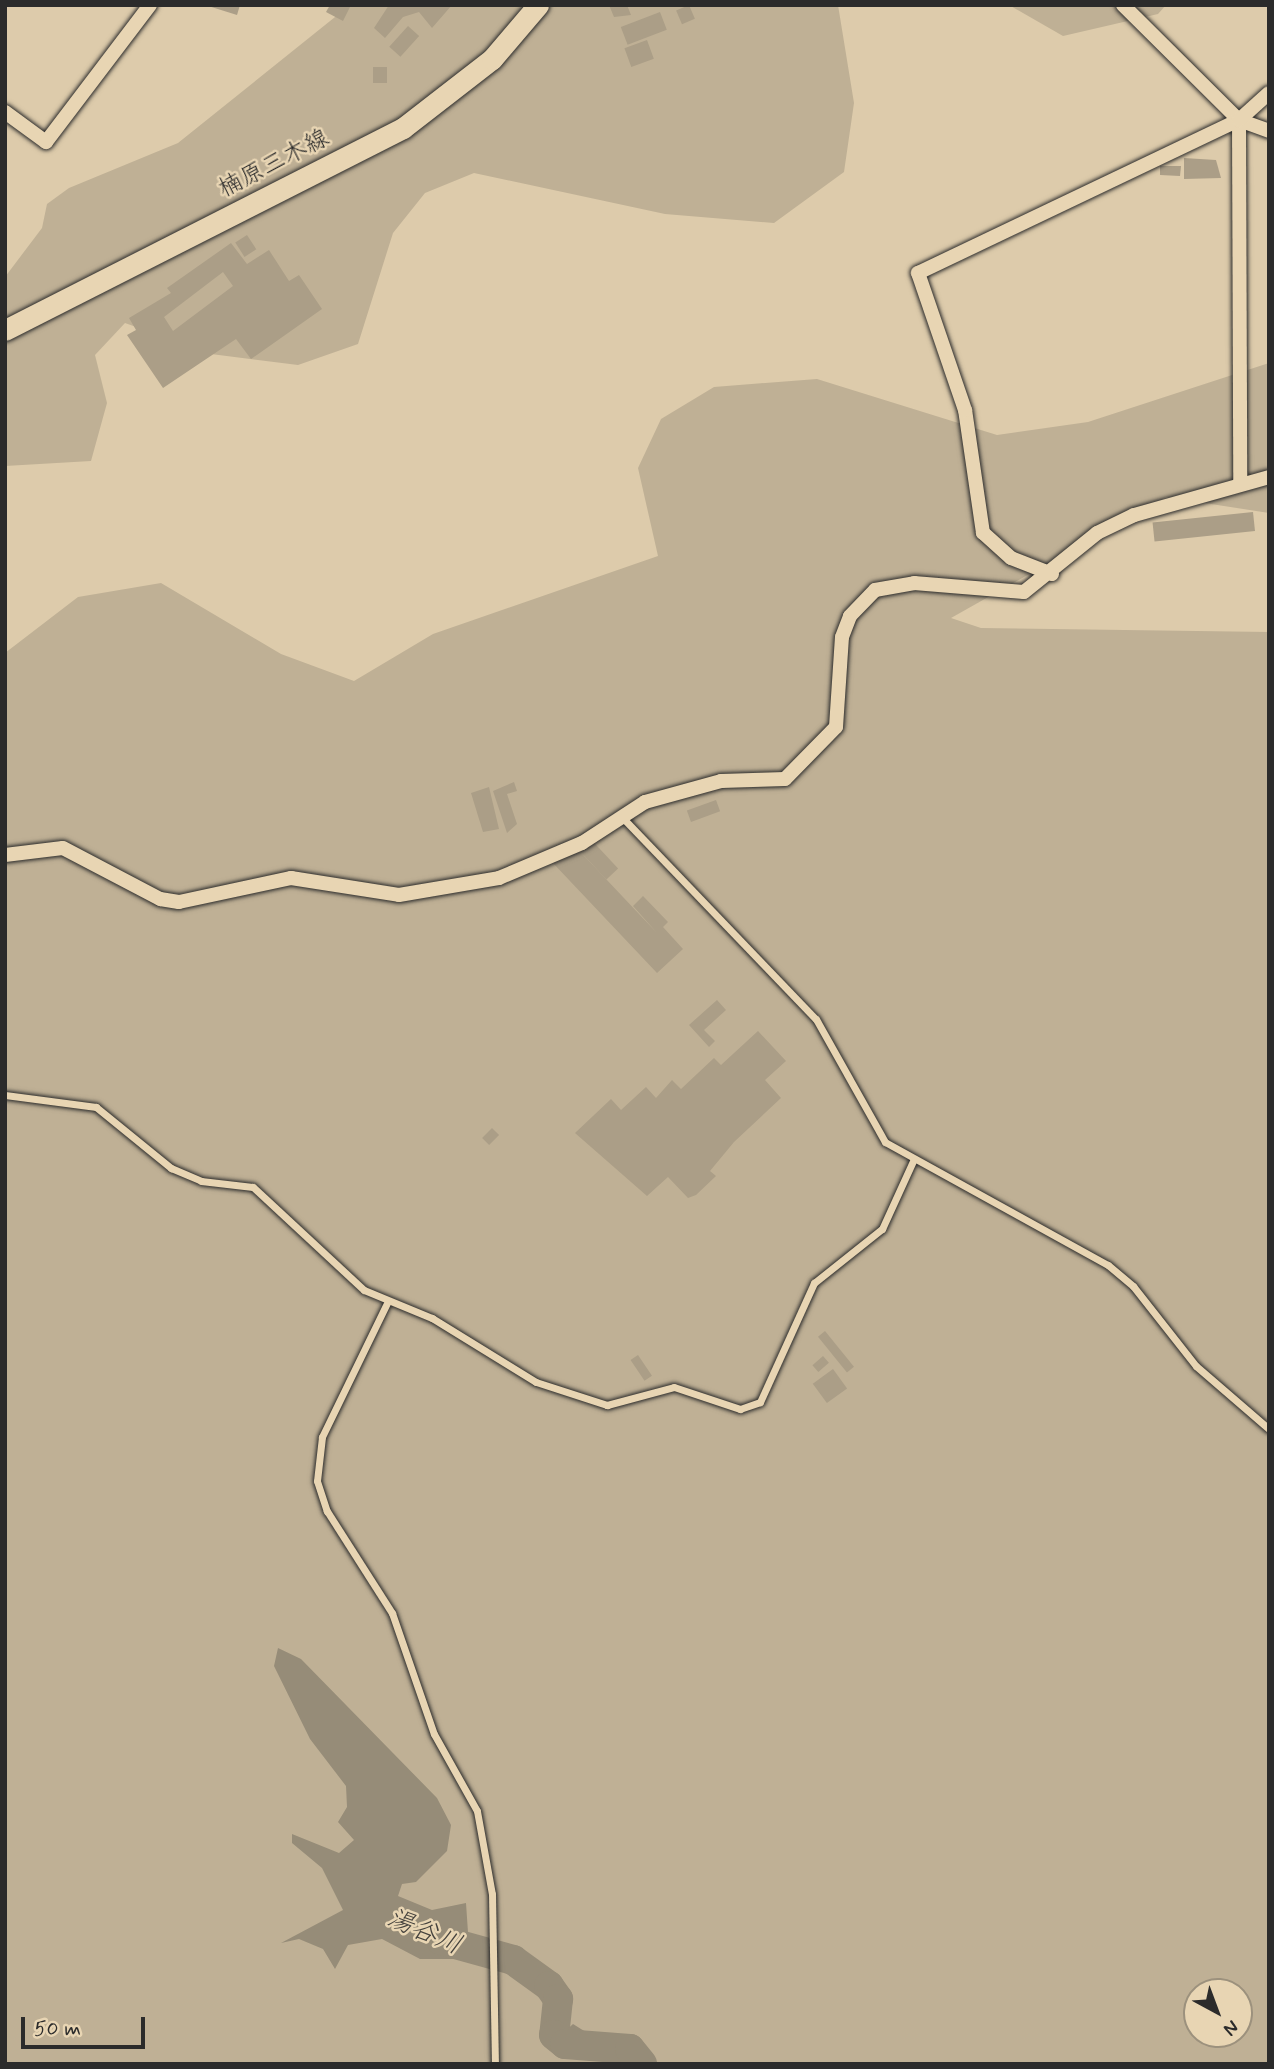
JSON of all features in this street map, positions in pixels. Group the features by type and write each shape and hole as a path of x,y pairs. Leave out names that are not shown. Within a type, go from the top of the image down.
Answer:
{"main road":[{"name":"楠原三木線","path":"5,330 403,128 492,59 538,5"}],"street":[{"path":"5,112 46,142 150,5"},
{"path":"1123,5 1239,120 1269,131"},
{"path":"1052,575 1012,558 983,533 965,410 918,273 1239,120 1269,93"},
{"path":"1239,120 1240,481"},
{"path":"5,855 62,848 160,899 179,902 291,878 399,895 434,893 533,867 654,799 721,782 785,779 820,749 836,727 842,637 850,616 875,590 914,583 1024,592 1052,575 1097,533 1240,481 1269,477"}],"lane":[{"path":"621,816 816,1019 870,1124 913,1161 1108,1265 1142,1296 1196,1366 1269,1429"},
{"path":"5,1096 96,1107 170,1168 201,1181 253,1187 364,1290 387,1303 432,1318 536,1381 584,1401 607,1405 674,1387 740,1409 761,1402 814,1283 882,1229 913,1161"},
{"path":"387,1303 322,1437 317,1481 327,1511 392,1613 434,1734 477,1811 492,1894 495,2064"}],"shaded area":[{"path":"350,5 838,5 854,103 844,172 774,223 665,214 474,173 425,193 393,233 358,344 298,365 211,354 125,323 95,355 107,403 91,461 5,466 5,277 42,228 47,204 69,188 178,143"},
{"path":"1009,5 1166,5 1158,14 1063,36"},
{"path":"1269,363 1269,513 1166,497 951,618 981,628 1269,632 1269,2064 5,2064 5,653 78,597 161,583 281,654 354,681 433,634 658,556 638,468 661,419 714,387 817,379 997,435 1088,422"}],"water":[{"path":"278,1648 301,1659 437,1798 451,1825 447,1851 416,1882 402,1884 398,1896 432,1910 466,1903 469,1947 479,1950 479,1959 420,1959 382,1939 348,1945 335,1969 323,1949 299,1939 281,1943 343,1910 322,1868 292,1843 292,1834 339,1853 354,1840 338,1822 347,1807 346,1786 310,1739 274,1666"},
{"path":"573,2024 589,2034 630,2035 659,2064 567,2053 561,2035"}],"building":[{"path":"205,5 240,5 237,15"},
{"path":"330,5 351,5 343,21 326,12"},
{"path":"389,5 452,5 432,28 419,12 403,17 385,38 374,28"},
{"path":"609,5 627,5 631,15 614,17"},
{"path":"689,5 695,19 682,24 676,10"},
{"path":"660,12 667,30 628,45 621,27"},
{"path":"408,26 419,36 400,57 389,47"},
{"path":"647,40 654,59 631,67 624,48"},
{"path":"373,67 387,67 387,83 373,83"},
{"path":"1184,158 1216,160 1221,178 1184,179"},
{"path":"1160,166 1181,166 1180,176 1160,175"},
{"path":"247,235 256,249 245,257 235,243"},
{"path":"231,243 247,264 269,250 289,281 299,275 322,309 251,359 236,339 163,388 127,335 136,330 129,318 171,293 167,288","holes":["223,272 233,286 173,331 164,317"]},
{"path":"1253,512 1255,531 1155,541 1153,523"},
{"path":"514,782 517,791 507,794 517,824 507,833 493,791"},
{"path":"489,787 499,829 483,832 471,793"},
{"path":"716,800 720,811 691,822 687,811"},
{"path":"584,832 618,869 606,879 572,843"},
{"path":"572,843 657,933 633,906 643,896 668,922 663,927 683,949 657,973 552,862"},
{"path":"717,1000 726,1010 704,1030 715,1041 709,1047 689,1025"},
{"path":"758,1031 786,1061 765,1080 781,1098 734,1142 710,1171 716,1176 696,1195 688,1198 668,1177 647,1196 575,1133 611,1099 621,1110 646,1087 656,1098 672,1080 681,1089 714,1058 721,1065"},
{"path":"492,1128 499,1135 489,1145 482,1138"},
{"path":"825,1331 854,1367 847,1372 818,1337"},
{"path":"638,1355 652,1376 645,1381 631,1360"},
{"path":"823,1356 829,1363 818,1372 812,1365"},
{"path":"833,1369 847,1388 827,1403 813,1384"}],"waterway":[{"name":"湯谷川","path":"441,1940 513,1960 549,1986 558,1999 554,2035 565,2044 630,2049 642,2064"}]}
